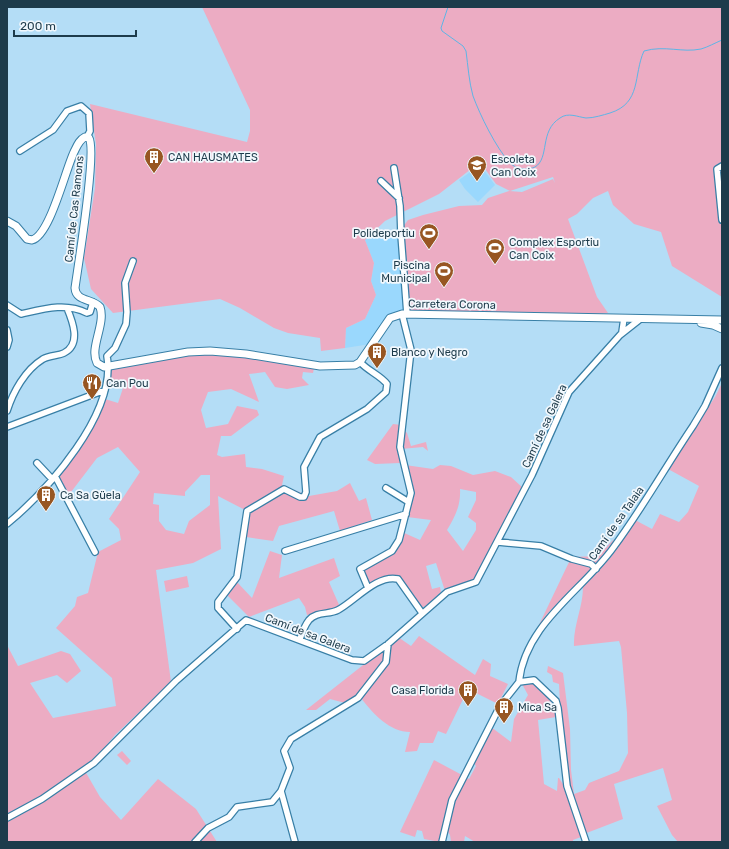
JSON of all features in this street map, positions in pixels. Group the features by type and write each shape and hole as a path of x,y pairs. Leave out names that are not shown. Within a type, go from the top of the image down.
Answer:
{"main road":[{"name":"Camí de Cas Ramons","path":"7,221 16,226 27,239 37,239 50,219 68,164 81,140 87,137 91,140 90,170 75,288 77,295 80,298 93,302"},
{"path":"93,302 100,307 102,312 96,360 100,366 109,367 188,352 210,351 246,354 320,366 350,365 360,362"},
{"name":"Carretera Corona","path":"360,362 390,318 405,314 722,320"},
{"name":"Carretera Corona","path":"627,318 706,324 722,329"}],"street":[{"path":"20,151 53,130 67,111 81,106 89,113 90,131 87,137"},
{"path":"722,166 717,169 722,220"},
{"path":"368,588 360,569 392,551 399,540 411,493 400,447 412,350 405,314 399,198 394,168"},
{"path":"381,181 399,198"},
{"path":"7,524 54,477 76,451 101,402 105,390 109,367 107,356 115,348 126,324 127,312 125,283 133,261"},
{"path":"7,306 21,314 46,308 77,308 86,313 90,312 93,302"},
{"path":"7,411 17,388 30,371 43,359 64,352 71,345 75,328 67,308"},
{"path":"627,318 629,327"},
{"path":"622,332 627,318"},
{"name":"Camí de sa Galera","path":"7,818 42,800 94,764 176,681 246,620 300,639 352,660 364,661 388,644 446,592 476,582 532,475 569,392 622,332 639,320"},
{"path":"7,330 7,347"},
{"path":"237,629 218,608 218,602 237,577 247,511 284,489 300,497 304,497 306,492 304,467 320,436 367,409 386,392 387,384 382,378 368,371 360,362"},
{"name":"Camí de sa Talaia","path":"519,682 524,662 537,635 546,621 596,569 614,547 693,426 705,406 722,368"},
{"path":"7,427 105,390"},
{"path":"37,463 54,477 95,552"},
{"path":"386,488 408,501"},
{"path":"285,551 406,514"},
{"path":"498,542 541,546 572,559 591,564 596,569"},
{"path":"300,639 310,619 318,614 337,611 368,588 391,578 398,579 422,613"},
{"path":"195,842 208,828 229,817 237,807 272,802 281,791 290,768 284,751 291,739 358,698 386,662 388,644"},
{"path":"442,842 452,800 500,706 519,682 534,680 556,701 567,786 586,842"},
{"path":"281,791 295,842"}],"shaded area":[{"path":"202,7 722,7 722,297 672,266 661,232 634,224 613,205 608,191 593,198 577,214 568,219 597,297 608,313 411,311 408,308 402,228 408,220 459,206 482,205 488,198 509,191 522,192 553,179 555,183 553,177 510,191 496,184 480,162 439,194 385,221 365,240 374,263 371,281 376,295 365,319 346,328 345,348 321,351 320,338 288,333 274,328 240,308 220,299 113,313 91,289 84,258 95,188 96,144 90,104 247,142 250,131 250,110"},
{"name":"Escoleta Can Coix","path":"480,165 495,185 478,202 465,189 459,180"},
{"path":"403,234 408,308 397,319 388,323 377,343 345,348 346,328 365,319 376,295 371,281 374,263 365,240 367,236"},
{"path":"209,353 246,356 314,368 313,373 303,372 302,378 309,385 287,389 275,387 265,372 249,374 259,402 231,389 208,392 201,410 206,428 228,424 237,406 257,410 259,415 231,436 221,436 217,455 222,457 245,454 246,467 262,469 284,476 282,485 309,496 337,491 350,483 359,501 366,498 372,520 340,531 334,511 279,526 273,541 246,537 249,512 218,496 221,549 193,563 156,570 171,682 115,735 85,771 100,797 121,820 158,779 196,809 217,842 7,842 7,645 18,666 61,651 70,654 81,671 67,683 57,675 30,683 53,718 116,706 112,678 56,628 75,606 77,597 88,593 98,552 121,540 119,529 109,519 140,472 118,447 97,458 68,496 58,476 76,455 105,399 118,403 124,385 110,381 111,370 173,357","holes":["201,475 210,475 210,505 189,521 184,534 166,530 159,521 159,505 153,504 154,493 185,496 185,492"]},
{"path":"722,383 722,842 678,842 672,835 657,806 672,800 663,768 614,784 623,819 584,834 571,799 561,724 559,684 553,682 552,675 547,672 548,666 563,673 570,729 571,770 574,794 585,790 589,783 619,771 628,753 627,713 621,647 619,641 574,646 575,631 583,594 583,587 611,557 635,520 652,529 660,514 679,522 688,512 699,486 668,469 715,397"},
{"path":"393,424 401,425 398,449 400,463 375,464 367,460"},
{"path":"403,429 407,433 411,446 426,442 428,451 423,447 401,449"},
{"path":"405,465 433,469 440,465 451,466 473,475 495,471 511,477 523,488 478,577 470,582 445,591 436,563 426,566 432,589 440,587 441,592 426,606 420,608 398,578 370,585 363,569 391,554 402,532 420,540 431,520 407,517 413,488","holes":["460,489 476,492 476,500 468,517 476,523 476,530 463,551 447,530 457,511 460,500"]},
{"path":"614,539 611,546 597,564 572,557 598,556"},
{"path":"270,551 282,555 279,578 334,558 340,576 329,582 340,607 337,609 307,615 305,607 299,598 249,617 226,594 236,581 252,598"},
{"path":"570,560 590,565 593,568 547,614 538,627"},
{"path":"187,576 189,587 166,592 164,581"},
{"path":"419,636 475,675 483,659 491,664 490,676 508,684 498,704 468,689 446,734 438,731 433,743 420,743 417,751 405,752 410,732 396,729 382,721 361,698 381,673 387,660 389,644 398,637 411,646"},
{"path":"386,647 384,661 359,694 345,703 330,699 316,710 306,710"},
{"path":"529,682 540,687 544,691 553,706 556,717 538,720 544,784 557,791 559,778 564,786 581,837 573,840 573,842 475,842 465,836 464,842 451,842 450,835 447,830 457,796 476,766 474,763 491,727 511,742 514,719 528,695 522,684"},
{"path":"122,751 131,761 127,765 117,755"},
{"path":"434,760 462,775 449,800 440,842 424,839 422,831 417,830 415,837 400,832"}],"waterway":[{"path":"448,7 441,28 442,31 463,46 466,51 473,96 484,122 505,157 512,165 522,169 529,169 540,163 549,130 554,123 563,116 573,115 592,118 610,113 620,108 627,102 635,87 644,51 652,49 694,50 701,49 722,40"}],"place":[{"name":"CAN HAUSMATES","path":"154,174"},
{"name":"Escoleta Can Coix","path":"477,182"},
{"name":"Polideportiu","path":"429,250"},
{"name":"Complex Esportiu Can Coix","path":"495,265"},
{"name":"Piscina Municipal","path":"444,288"},
{"name":"Blanco y Negro","path":"377,369"},
{"name":"Can Pou","path":"92,400"},
{"name":"Ca Sa Güela","path":"46,512"},
{"name":"Casa Florida","path":"468,707"},
{"name":"Mica Sa","path":"504,724"}]}
